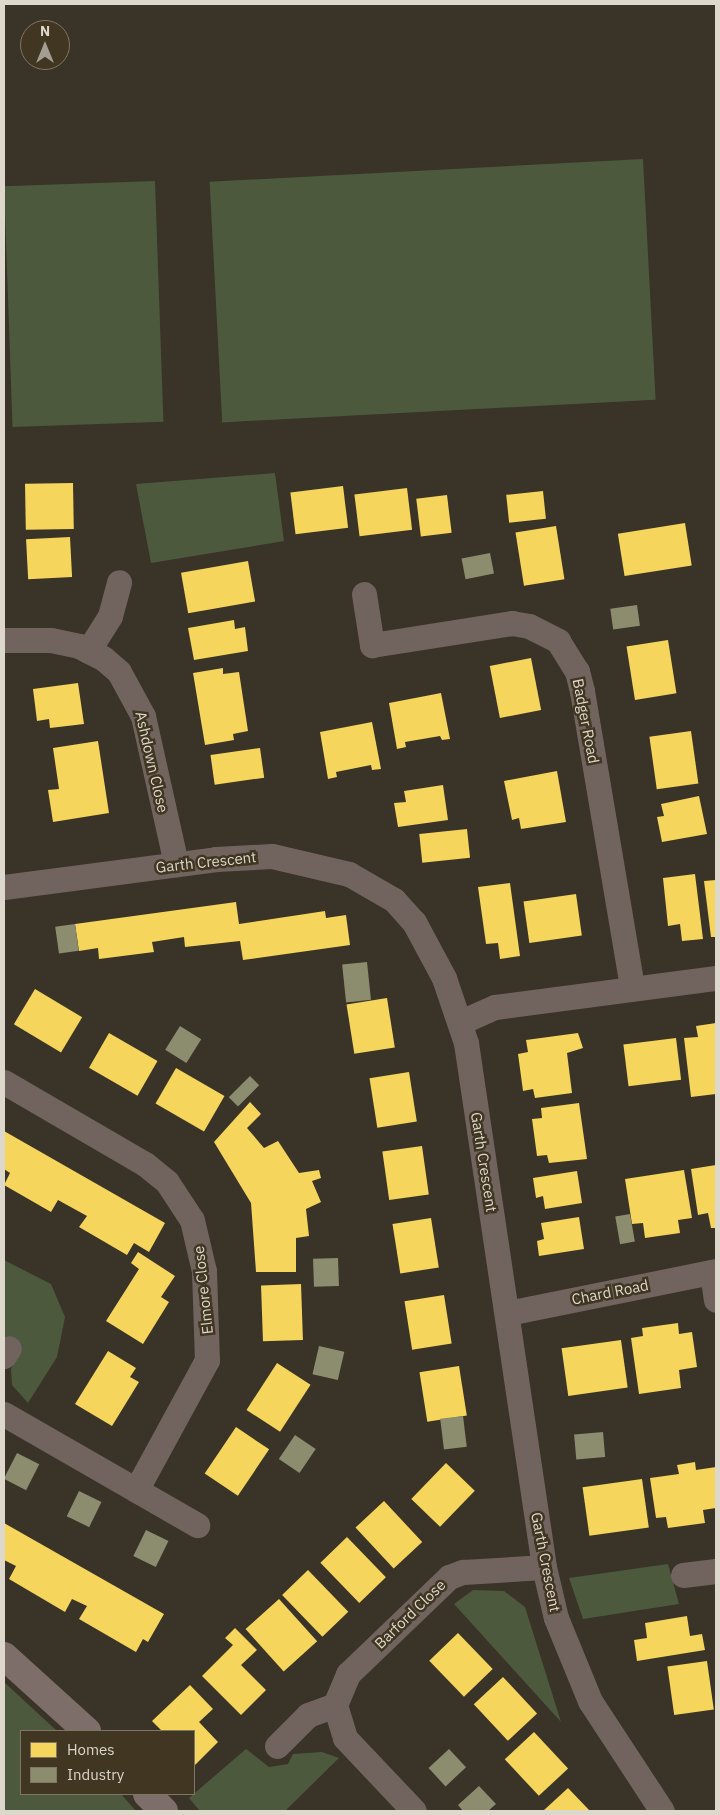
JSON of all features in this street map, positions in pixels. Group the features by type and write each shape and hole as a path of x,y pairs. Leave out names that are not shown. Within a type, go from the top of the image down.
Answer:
{"street":[{"path":"88,651 110,616 119,582"},
{"name":"Badger Road","path":"364,594 372,646 512,623 530,626 558,641 577,671 582,690 632,988"},
{"name":"Ashdown Close","path":"4,640 51,640 88,651 119,672 137,702 176,864"},
{"name":"Garth Crescent","path":"4,887 176,864 272,856 324,866 373,885 414,922 444,978 461,1022 508,1313 544,1567 577,1675 662,1811"},
{"path":"461,1022 496,1007 716,978"},
{"name":"Elmore Close","path":"4,1082 145,1164 167,1182 192,1220 204,1271 207,1360 136,1490"},
{"name":"Chard Road","path":"508,1313 714,1272 716,1300"},
{"path":"4,1414 196,1525"},
{"name":"Barford Close","path":"335,1705 348,1674 449,1577 463,1572 544,1567"},
{"path":"683,1575 716,1571"},
{"path":"4,1656 86,1730"},
{"path":"277,1746 308,1715 335,1705 345,1738 414,1811"},
{"path":"148,1795 164,1811"}],"green space":[{"path":"643,159 656,400 222,422 210,182"},
{"path":"155,181 163,422 13,427 4,186"},
{"path":"275,473 284,541 151,563 136,484"},
{"path":"4,1260 51,1284 65,1317 57,1357 28,1403 12,1385 11,1369 19,1353 4,1343"},
{"path":"668,1564 679,1604 583,1619 569,1578"},
{"path":"473,1590 504,1591 525,1607 561,1722 454,1604"},
{"path":"4,1682 56,1730 20,1730 20,1795 122,1795 136,1811 4,1811"},
{"path":"246,1749 269,1767 288,1764 293,1754 322,1752 339,1758 285,1811 200,1811 189,1798 195,1795 195,1793"}],"building: Homes":[{"path":"73,483 74,529 26,530 25,484"},
{"path":"343,486 348,528 296,534 290,492"},
{"path":"407,488 412,530 360,536 354,494"},
{"path":"543,491 546,519 509,523 506,495"},
{"path":"447,495 452,533 421,536 416,499"},
{"path":"685,523 692,565 625,576 618,534"},
{"path":"556,526 564,579 524,586 516,532"},
{"path":"70,537 72,577 28,579 26,539"},
{"path":"248,561 255,601 188,613 181,573"},
{"path":"234,620 235,629 245,627 248,651 194,660 188,628"},
{"path":"668,640 676,693 635,700 627,647"},
{"path":"531,658 541,710 500,718 490,666"},
{"path":"223,668 223,674 239,672 248,731 233,734 234,740 205,745 193,673"},
{"path":"78,683 84,724 50,728 49,719 37,721 33,689"},
{"path":"441,693 450,739 442,740 440,736 405,742 406,747 397,749 389,703"},
{"path":"372,722 381,769 372,770 371,765 336,772 337,777 328,779 320,732"},
{"path":"691,731 698,783 657,789 649,737"},
{"path":"98,741 109,813 53,822 48,790 59,789 53,748"},
{"path":"260,748 264,778 215,785 210,755"},
{"path":"557,771 566,822 521,829 519,818 512,820 504,781"},
{"path":"443,785 448,820 398,827 394,803 406,802 404,791"},
{"path":"699,796 707,834 662,842 657,817 664,816 661,804"},
{"path":"467,829 470,858 422,863 419,834"},
{"path":"695,874 703,939 682,941 680,924 668,926 663,878"},
{"path":"716,880 716,937 711,937 704,881"},
{"path":"510,883 520,956 500,959 498,943 486,944 478,887"},
{"path":"576,894 582,936 529,943 524,901"},
{"path":"236,902 239,924 325,911 326,918 346,915 350,945 243,960 240,941 185,947 184,937 152,942 154,952 99,959 98,948 79,951 75,924"},
{"path":"35,989 82,1017 61,1052 14,1024"},
{"path":"387,998 395,1047 354,1054 347,1004"},
{"path":"716,1023 716,1094 691,1097 684,1038 698,1037 696,1026"},
{"path":"109,1033 157,1061 137,1096 89,1068"},
{"path":"578,1033 583,1048 567,1053 572,1093 535,1098 533,1089 523,1091 518,1054 528,1052 526,1040"},
{"path":"676,1038 681,1080 629,1086 623,1044"},
{"path":"176,1068 224,1096 204,1132 156,1104"},
{"path":"409,1072 417,1121 377,1128 369,1078"},
{"path":"250,1102 261,1114 247,1128 264,1148 278,1141 299,1173 319,1170 321,1178 312,1181 321,1202 306,1209 309,1236 296,1238 296,1272 256,1272 251,1203 214,1142"},
{"path":"579,1103 587,1159 549,1163 547,1155 537,1156 532,1119 542,1118 541,1108"},
{"path":"4,1131 165,1223 149,1252 134,1243 127,1255 79,1227 87,1216 58,1200 51,1212 4,1185 10,1173 4,1169"},
{"path":"422,1146 429,1195 389,1200 382,1152"},
{"path":"716,1165 716,1228 711,1228 708,1213 698,1215 691,1169"},
{"path":"684,1170 692,1218 678,1220 680,1233 645,1238 643,1223 632,1224 625,1179"},
{"path":"577,1171 582,1203 545,1209 543,1196 536,1198 533,1178"},
{"path":"579,1217 584,1249 539,1256 537,1241 544,1239 541,1223"},
{"path":"431,1218 439,1267 400,1273 392,1224"},
{"path":"138,1252 175,1276 161,1297 169,1302 143,1344 106,1321 139,1269 131,1263"},
{"path":"301,1284 303,1340 263,1341 261,1285"},
{"path":"444,1295 452,1343 412,1350 404,1301"},
{"path":"678,1323 679,1334 692,1332 697,1367 679,1370 681,1388 639,1394 631,1338 643,1336 642,1328"},
{"path":"621,1340 628,1388 568,1396 562,1348"},
{"path":"108,1351 136,1368 130,1377 139,1382 112,1426 75,1404"},
{"path":"277,1363 311,1385 280,1432 247,1410"},
{"path":"459,1366 467,1415 427,1422 419,1372"},
{"path":"236,1427 269,1449 238,1496 205,1473"},
{"path":"695,1462 696,1470 716,1467 716,1508 703,1510 705,1523 668,1528 666,1517 656,1518 650,1478 679,1474 677,1465"},
{"path":"446,1463 475,1491 440,1527 411,1499"},
{"path":"642,1479 649,1528 589,1536 583,1487"},
{"path":"384,1501 422,1542 394,1569 355,1528"},
{"path":"4,1523 164,1614 148,1642 143,1639 136,1652 79,1619 87,1606 72,1599 65,1612 9,1579 16,1566 4,1560"},
{"path":"347,1537 386,1577 359,1603 320,1563"},
{"path":"308,1570 348,1612 322,1637 282,1595"},
{"path":"279,1599 317,1641 284,1671 246,1629"},
{"path":"687,1616 690,1636 702,1634 705,1650 637,1661 634,1640 647,1638 645,1623"},
{"path":"235,1628 257,1650 241,1665 266,1690 241,1715 202,1676 233,1645 225,1638"},
{"path":"458,1633 493,1669 464,1697 429,1661"},
{"path":"707,1661 714,1710 674,1715 667,1667"},
{"path":"503,1677 537,1714 508,1741 474,1704"},
{"path":"190,1685 213,1709 199,1722 218,1742 195,1765 195,1730 161,1730 152,1721"},
{"path":"534,1732 568,1769 539,1796 505,1759"},
{"path":"568,1788 590,1811 543,1811"}],"building: Industry":[{"path":"490,553 494,574 466,579 462,559"},
{"path":"637,605 640,626 613,630 610,609"},
{"path":"75,924 79,951 59,954 55,927"},
{"path":"367,962 371,1000 346,1002 342,965"},
{"path":"180,1026 201,1039 186,1063 165,1050"},
{"path":"250,1076 259,1085 238,1106 229,1097"},
{"path":"630,1214 635,1242 620,1244 615,1217"},
{"path":"338,1258 339,1286 314,1287 313,1259"},
{"path":"319,1346 344,1352 338,1380 312,1374"},
{"path":"463,1416 467,1447 444,1450 440,1419"},
{"path":"603,1432 605,1457 576,1459 574,1435"},
{"path":"295,1435 316,1449 300,1473 279,1459"},
{"path":"17,1453 39,1464 26,1490 4,1479"},
{"path":"79,1491 101,1502 89,1527 67,1516"},
{"path":"146,1530 168,1541 156,1567 133,1556"},
{"path":"449,1749 466,1767 446,1786 429,1768"},
{"path":"479,1786 496,1804 488,1811 463,1811 458,1805"}]}
